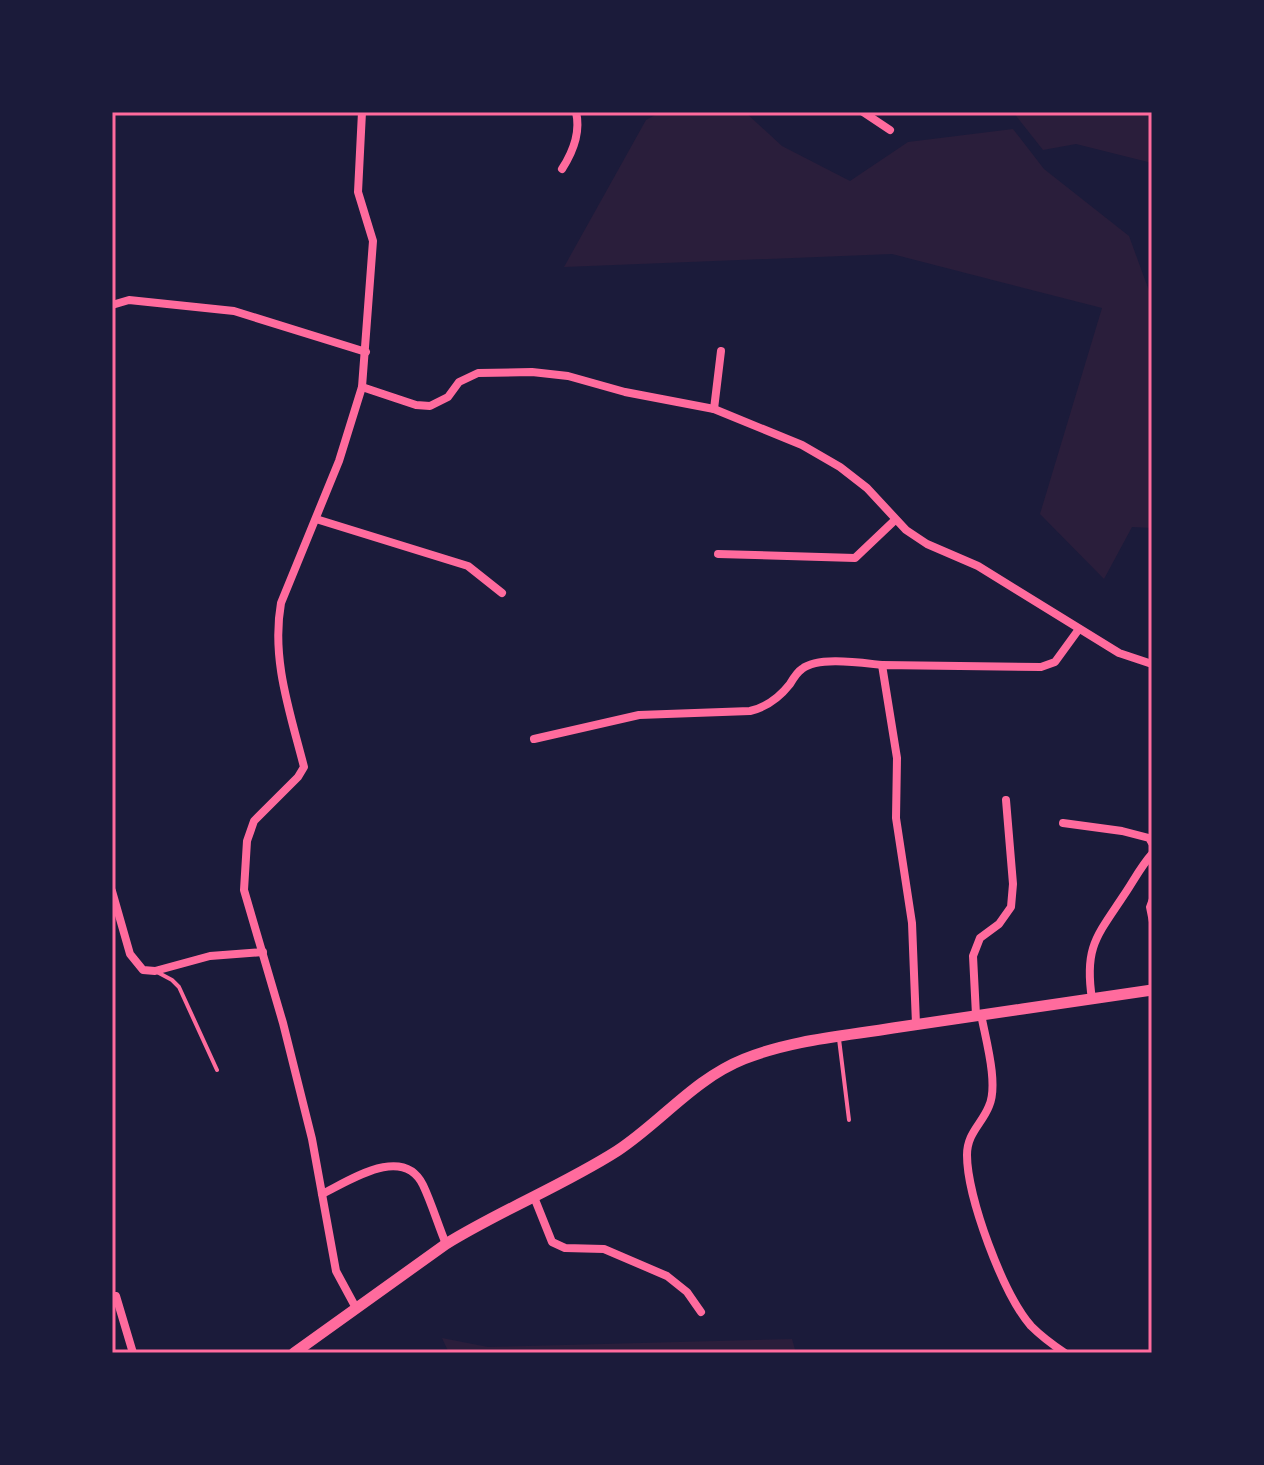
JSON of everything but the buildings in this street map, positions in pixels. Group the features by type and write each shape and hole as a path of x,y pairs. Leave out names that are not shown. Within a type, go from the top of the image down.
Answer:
{"main road":[{"path":"295,1353 446,1244 620,1149 720,1069 764,1052 839,1036 1152,990"}],"street":[{"path":"356,1308 336,1271 312,1139 244,890 244,862 254,821 304,767 278,664 277,625 281,603 339,461 362,387 373,241 358,192 362,112"},
{"path":"562,169 571,155 579,125 576,112"},
{"path":"863,112 890,130"},
{"path":"112,305 129,300 234,311 366,352"},
{"path":"714,409 721,351"},
{"path":"362,387 416,405 430,406 448,397 459,382 478,373 532,372 568,376 625,392 714,409 802,445 840,467 867,488 895,520 927,544 978,566 1119,653 1152,664"},
{"path":"316,519 468,566 502,593"},
{"path":"718,554 855,558 895,520"},
{"path":"534,739 639,715 750,711 765,707 802,669 814,664 1041,667 1055,662 1079,629"},
{"path":"882,665 897,758 896,818 912,923 916,1024"},
{"path":"1006,800 1013,884 1011,907 999,924 980,938 973,956 978,1015 992,1090 990,1105 970,1135 967,1155 989,1245 1019,1307 1031,1326 1065,1353"},
{"path":"1063,823 1122,831 1149,838 1152,843"},
{"path":"1092,999 1089,976 1095,940 1152,854"},
{"path":"112,891 130,954 143,970 155,971 210,956 263,952"},
{"path":"322,1194 366,1172 388,1165 408,1170 422,1183 446,1244"},
{"path":"534,1197 552,1242 565,1248 604,1249 667,1276 687,1292 701,1312"},
{"path":"113,1294 133,1353"}],"lane":[{"path":"1152,896 1148,907 1152,927"},
{"path":"155,971 179,987 217,1070"},
{"path":"839,1036 849,1120"}],"shaded area":[{"path":"661,112 745,112 782,146 850,181 908,142 1013,129 1044,169 1129,236 1152,299 1152,528 1132,527 1104,579 1040,514 1102,308 892,254 564,267 646,120"},
{"path":"1013,112 1152,112 1152,163 1076,144 1043,150"},
{"path":"442,1338 488,1347 792,1339 796,1353 449,1353"}]}
